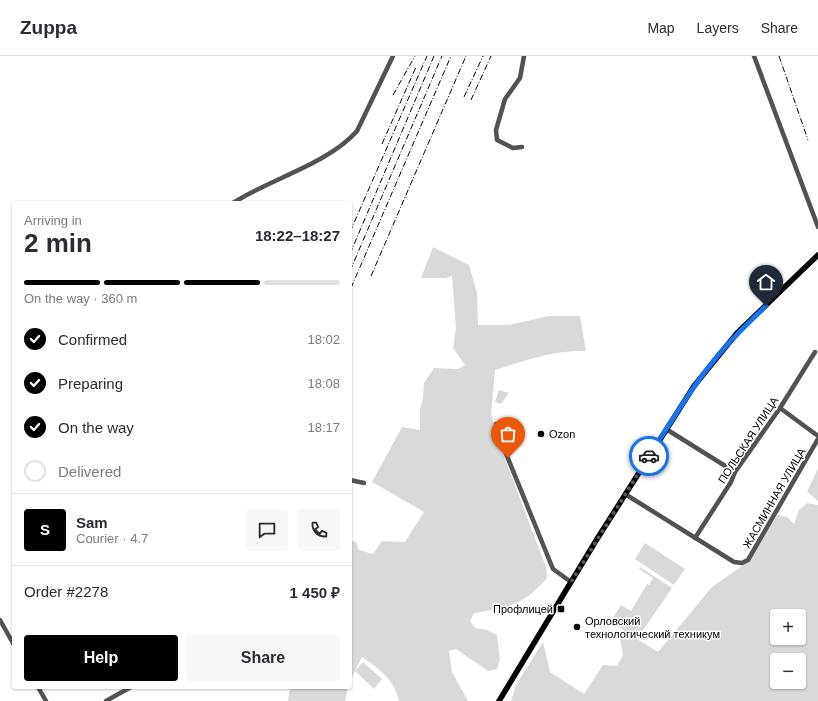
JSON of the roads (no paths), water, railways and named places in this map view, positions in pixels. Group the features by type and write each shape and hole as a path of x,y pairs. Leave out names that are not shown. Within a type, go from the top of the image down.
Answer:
{"main road":[{"path":"500,700 625,494 694,386 729,342 818,255"}],"street":[{"path":"237,201 310,165 351,138 357,131 393,56"},
{"path":"522,147 513,148 497,140 496,130 505,99 520,78 524,56"},
{"path":"754,56 818,227"},
{"name":"ПОЛЬСКАЯ УЛИЦА","path":"695,538 731,482 735,472 780,408 815,352"},
{"path":"780,408 818,436"},
{"path":"496,424 498,434 553,569 571,582"},
{"path":"666,430 735,472"},
{"name":"ЖАСМИННАЯ УЛИЦА","path":"695,538 734,562 742,563 748,560 818,439"},
{"path":"352,480 364,483"},
{"path":"625,494 695,538"},
{"path":"0,620 12,641"},
{"path":"39,689 46,701"},
{"path":"106,701 127,689"}],"railway":[{"path":"393,95 415,56"},
{"path":"352,227 427,56"},
{"path":"352,249 434,56"},
{"path":"352,266 442,56"},
{"path":"352,286 451,56"},
{"path":"371,276 466,56"},
{"path":"464,97 483,56"},
{"path":"471,100 491,56"},
{"path":"779,56 808,140"},
{"path":"382,144 416,67"}],"place":[{"name":"Ozon","path":"541,434"},
{"name":"Профлицей","path":"561,609"},
{"name":"Орловский технологический техникум","path":"577,627"}]}
